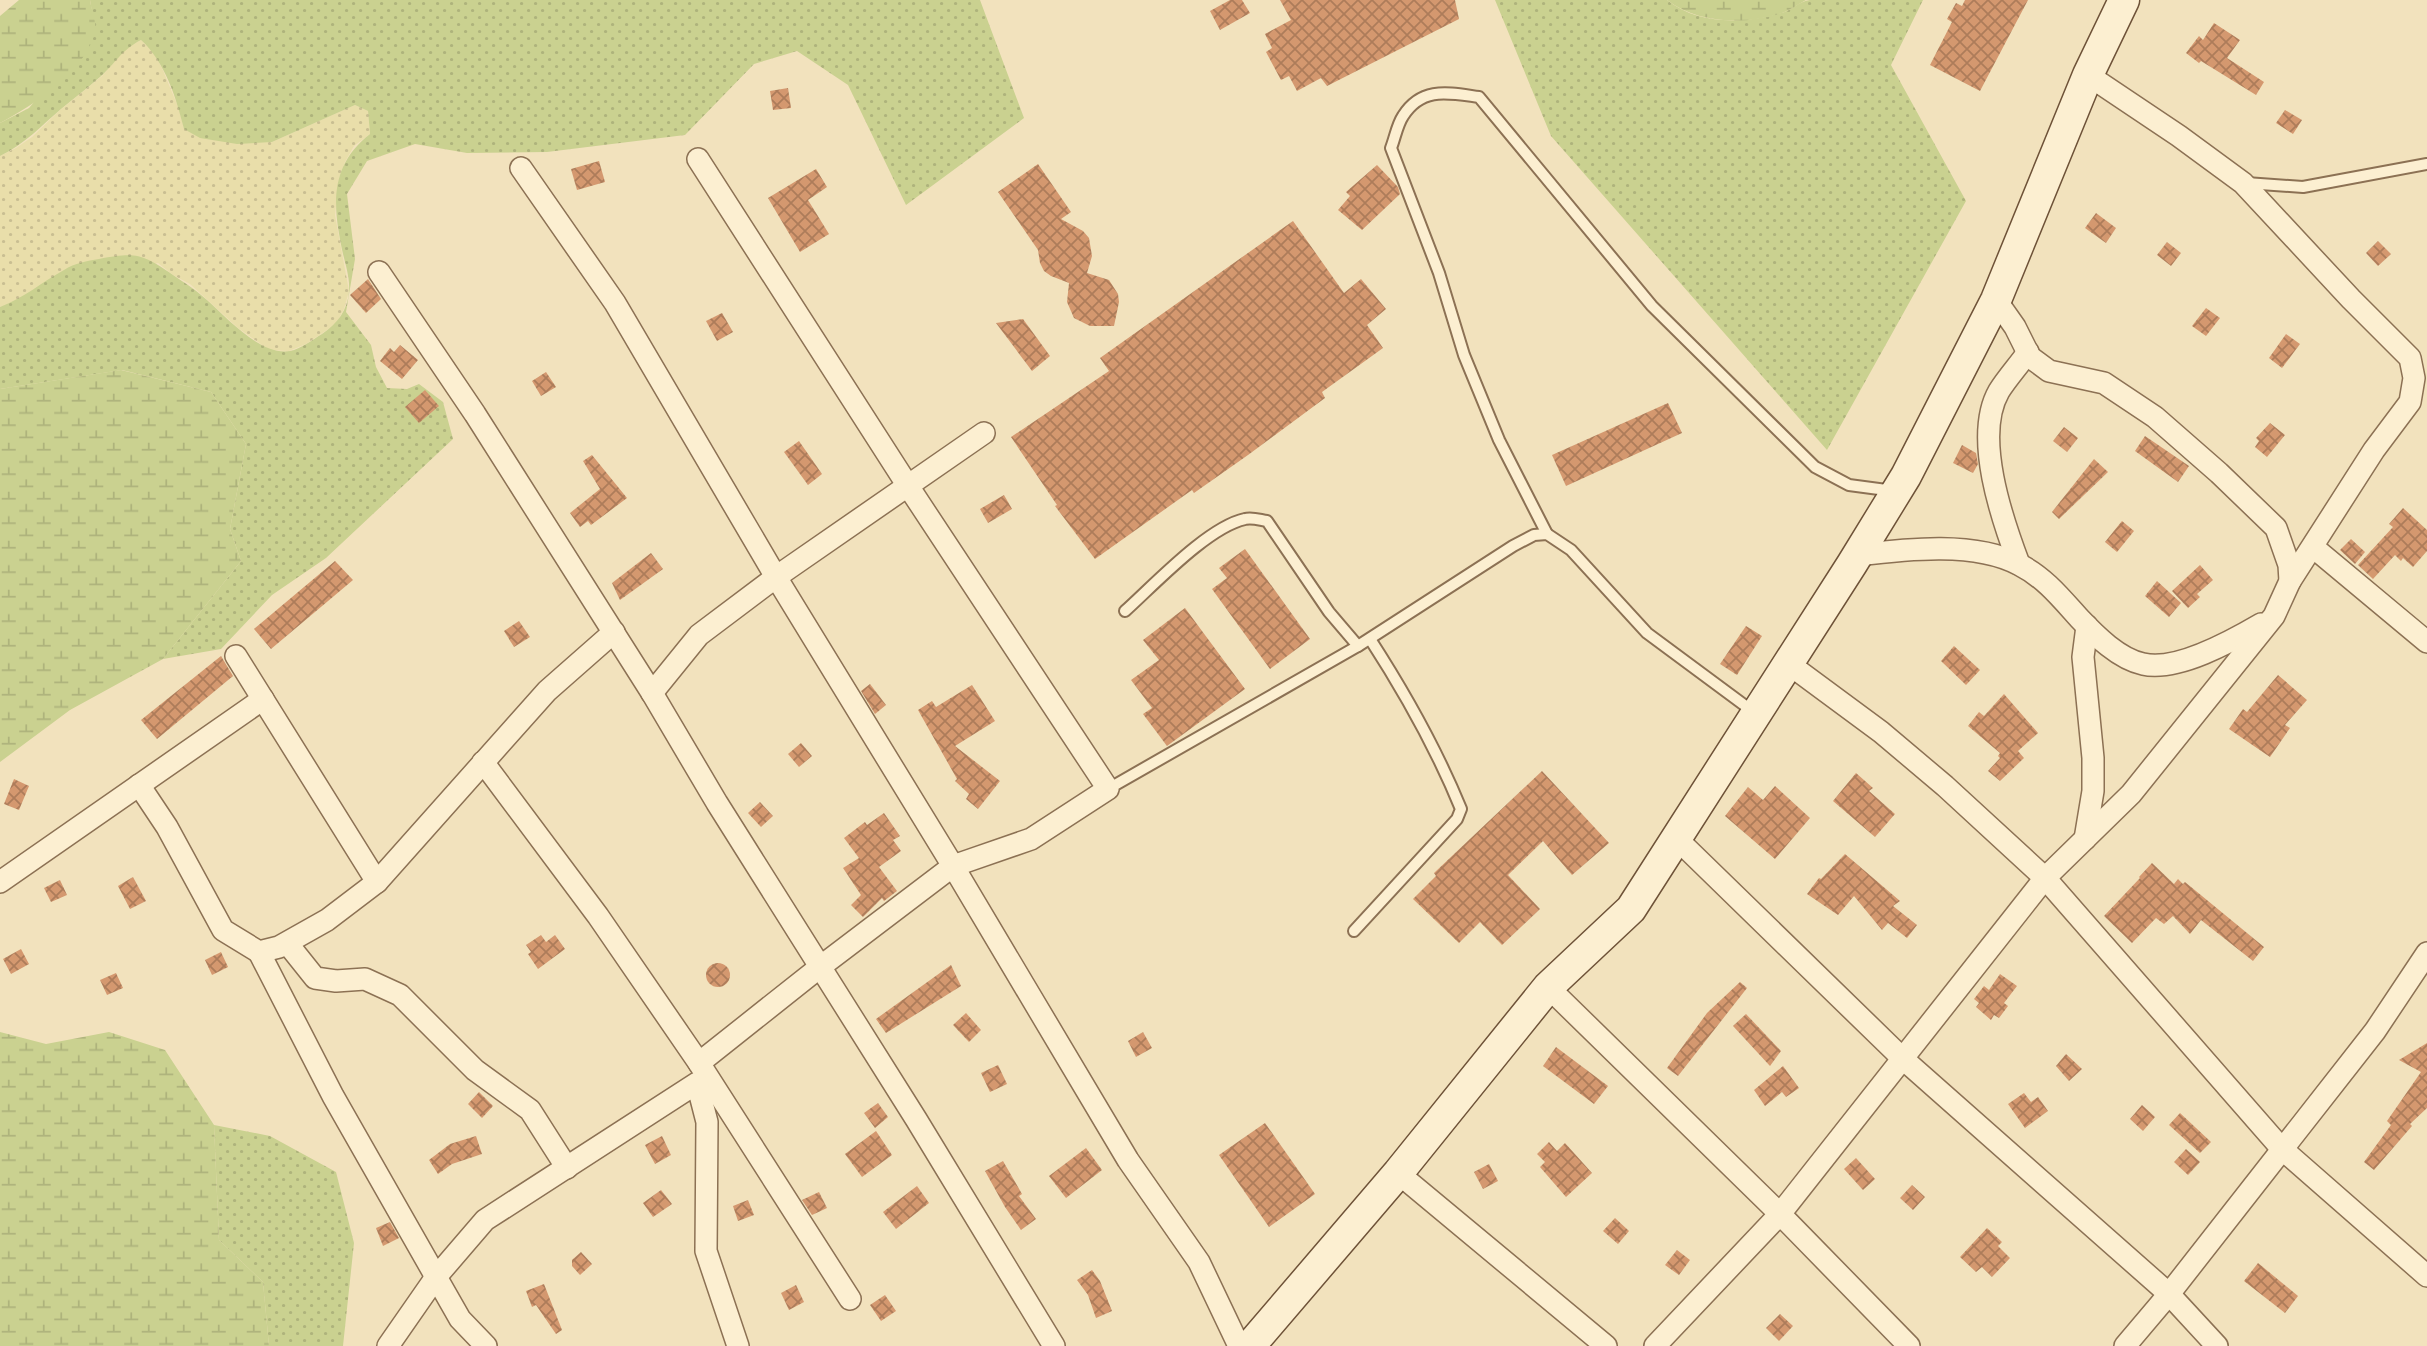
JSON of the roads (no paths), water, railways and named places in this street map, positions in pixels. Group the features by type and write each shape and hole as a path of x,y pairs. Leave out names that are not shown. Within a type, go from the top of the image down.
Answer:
{"street":[{"path":"1250,1346 1398,1173 1548,987 1631,909 1897,491 1996,300 2088,75 2124,0"},
{"path":"1655,1346 1780,1214 2045,878 2131,794 2274,616 2290,581 2374,450 2410,402 2414,378 2410,358 2243,183 2088,75"},
{"path":"698,159 908,486 1108,789 1031,839 953,866 699,1063"},
{"path":"521,168 615,303 776,577 953,866 1128,1160 1199,1262 1239,1346"},
{"path":"379,272 475,414 614,632 1054,1346"},
{"path":"1996,300 2015,327 2030,357 2049,371 2104,383 2164,425 2219,473 2276,528 2289,565 2290,581"},
{"path":"2019,564 1994,486 1988,426 1998,393 2028,352"},
{"path":"652,693 699,635 776,577 984,433"},
{"path":"1858,555 1917,547 1997,555 2040,576 2087,626 2124,657 2143,664 2163,666 2221,647 2274,616"},
{"path":"2313,547 2427,642"},
{"path":"2085,839 2093,791 2093,758 2083,657 2087,626"},
{"path":"259,952 288,943 327,920 377,882 547,691 614,632"},
{"path":"236,656 377,882"},
{"path":"1789,663 1892,741 2045,878 2282,1149 2427,1276"},
{"path":"0,882 263,699"},
{"path":"483,762 598,916 699,1063 850,1299"},
{"path":"139,785 167,827 223,930 259,952 333,1096 460,1319 486,1346"},
{"path":"1676,838 1902,1058 2169,1294 2217,1346"},
{"path":"288,943 315,978 336,981 365,979 400,995 475,1070 530,1110 567,1168"},
{"path":"2125,1346 2169,1294 2375,1031 2427,953"},
{"path":"1548,987 1780,1214 1909,1346"},
{"path":"388,1346 436,1277 485,1220 696,1083 707,1122 706,1251 738,1346"},
{"path":"1398,1173 1605,1346"}],"lane":[{"path":"1755,713 1647,634 1571,550 1547,534 1499,440 1469,367 1439,273 1391,148 1403,115 1423,96 1437,92 1479,97 1652,306 1815,467 1849,485 1897,491"},
{"path":"2243,183 2303,187 2427,164"},
{"path":"2410,402 2427,386"},
{"path":"1125,611 1227,525 1249,517 1267,521 1329,612 1358,646"},
{"path":"1108,789 1370,639 1513,546 1534,535 1547,534"},
{"path":"1354,931 1457,819 1461,809 1437,753 1409,699 1370,639"}]}
